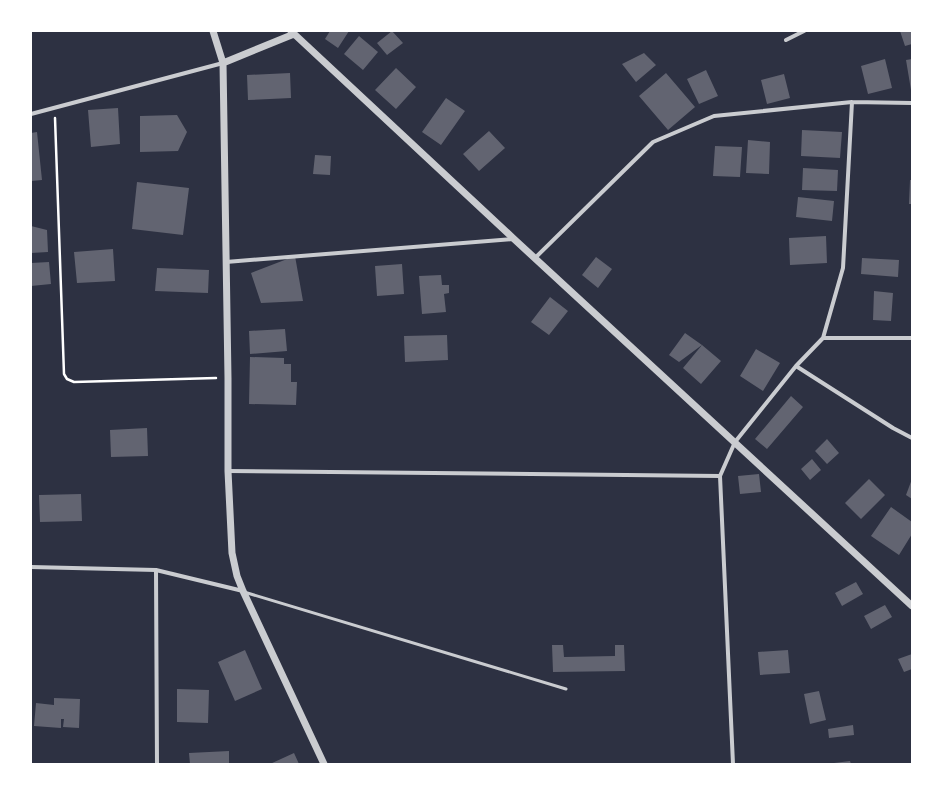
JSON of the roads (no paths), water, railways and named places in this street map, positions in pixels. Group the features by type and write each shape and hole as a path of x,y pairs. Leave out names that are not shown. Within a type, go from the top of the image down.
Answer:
{"street":[{"path":"213,31 223,63 228,471 232,553 237,576 243,591 324,764"},
{"path":"786,40 804,31"},
{"path":"31,114 223,63 293,33 912,606"},
{"path":"535,258 652,142 714,116 852,102 912,103"},
{"path":"733,764 720,476 735,442 796,366 823,338 843,268 852,102"},
{"path":"226,262 514,239"},
{"path":"823,338 912,338"},
{"path":"796,366 893,428 912,438"},
{"path":"228,471 720,476"},
{"path":"31,567 156,570 243,591"},
{"path":"156,570 157,764"}],"lane":[{"path":"243,591 566,689"}]}
